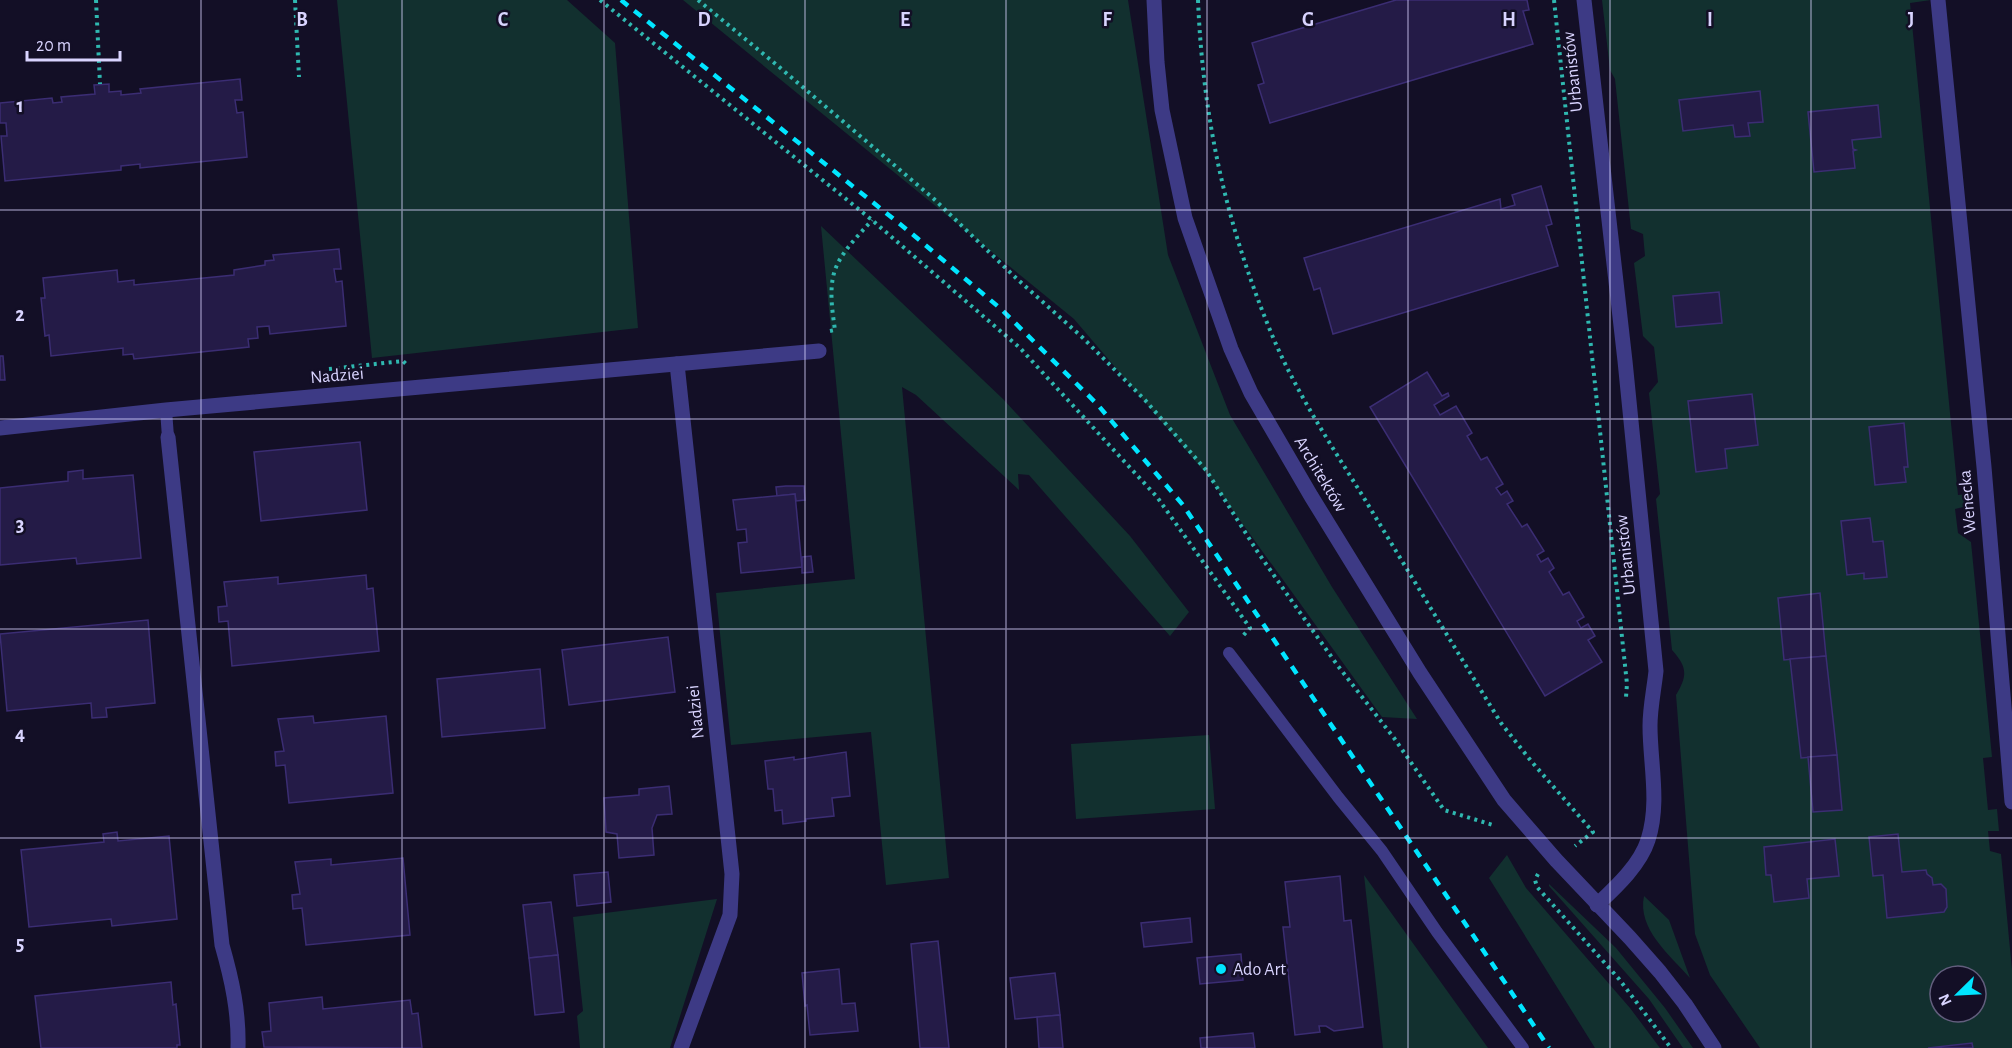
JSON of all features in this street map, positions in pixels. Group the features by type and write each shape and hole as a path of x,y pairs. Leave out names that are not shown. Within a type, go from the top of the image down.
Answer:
{"street":[{"name":"Architektów","path":"1154,0 1162,110 1185,218 1231,349 1251,393 1311,496 1420,673 1504,800 1597,905"},
{"name":"Urbanistów","path":"1584,0 1656,654 1650,715 1654,784 1648,840 1641,855 1615,888 1597,905"},
{"name":"Wenecka","path":"1938,0 1984,477 2012,802"},
{"name":"Nadziei","path":"0,428 166,410 819,351"},
{"name":"Nadziei","path":"677,364 732,874 730,915 681,1048"},
{"path":"168,437 221,933 239,1023 238,1048"},
{"path":"1597,905 1660,972 1685,1004 1714,1048"}],"lane":[{"path":"166,410 168,437"},
{"path":"1229,653 1382,851 1437,932 1522,1048"}],"path":[{"path":"96,0 100,84"},
{"path":"295,0 299,77"},
{"path":"600,0 872,220 1020,348 1157,497 1250,628 1229,653"},
{"path":"698,0 934,199 1017,279 1083,338 1145,400 1206,470 1257,551 1296,607 1394,738 1444,810 1492,824 1499,833"},
{"path":"1198,0 1207,106 1221,180 1242,256 1273,337 1310,411 1501,723 1593,832 1570,850"},
{"path":"1554,0 1627,684 1626,707"},
{"path":"826,332 835,330 831,294 836,266 872,220"},
{"path":"1540,872 1536,876 1537,887 1619,979 1671,1048"}],"green space":[{"path":"337,0 567,0 615,43 638,328 372,358"},
{"path":"683,0 1128,0 1168,255 1230,415 1332,587 1417,719 1382,717 1208,476 1074,319"},
{"path":"1602,0 1931,0 1910,3 1958,495 1967,494 1967,506 1955,509 1958,533 1971,542 1992,757 1983,758 1988,810 1997,809 1999,831 1988,831 1990,851 2001,854 2012,970 2012,1048 1760,1048 1710,975 1695,934 1676,695 1683,682 1684,671 1681,661 1672,650 1656,499 1660,494 1649,393 1658,382 1654,347 1643,336 1634,263 1645,256 1643,234 1631,229 1615,79 1610,70"},
{"path":"821,226 1003,399 1130,536 1189,612 1170,636 1029,475 1018,474 1019,490 916,395 902,387 949,878 886,885 871,732 731,745 716,593 855,579"},
{"path":"1209,735 1215,809 1076,819 1071,744"},
{"path":"1507,855 1526,888 1630,1008 1660,1048 1595,1048 1489,878"},
{"path":"1364,875 1488,1048 1383,1048"},
{"path":"1549,884 1616,948 1665,1008 1693,1048 1683,1048 1649,999"},
{"path":"1644,896 1669,920 1690,978 1665,951 1650,930 1645,920"},
{"path":"717,899 670,1048 580,1048 577,1016 583,1011 573,917"}],"building":[{"path":"1396,0 1527,0 1529,10 1523,11 1533,44 1270,123 1258,85 1264,83 1252,43"},
{"path":"240,79 242,100 235,100 237,113 243,112 247,157 140,168 140,164 121,166 121,170 5,181 1,136 7,136 6,123 0,123 0,103 52,98 53,103 62,102 61,97 95,94 94,85 109,84 109,92 121,91 121,95 141,93 140,89"},
{"path":"1760,91 1763,122 1748,123 1750,136 1735,137 1733,125 1683,131 1679,100"},
{"path":"1878,105 1881,137 1852,140 1853,149 1856,150 1853,151 1855,168 1814,172 1808,112"},
{"path":"1541,186 1552,224 1546,226 1558,266 1333,334 1320,288 1314,290 1304,258 1500,199 1501,209 1515,205 1512,195"},
{"path":"339,249 341,269 334,269 336,282 342,281 346,326 270,334 269,326 257,327 258,338 248,339 249,347 134,359 133,354 123,355 123,348 51,356 49,335 45,336 41,298 45,298 43,278 117,270 118,282 134,280 134,285 234,275 234,270 265,265 265,261 274,260 273,255"},
{"path":"1719,292 1722,323 1676,327 1673,296"},
{"path":"0,356 3,356 5,380 0,380"},
{"path":"1427,372 1442,396 1448,393 1449,396 1434,405 1440,415 1456,406 1472,433 1467,436 1481,460 1487,457 1503,484 1496,488 1501,495 1507,491 1513,501 1507,504 1522,527 1527,524 1544,551 1537,555 1541,562 1548,558 1554,568 1549,572 1563,595 1569,592 1584,617 1577,621 1581,628 1588,624 1595,636 1588,640 1602,662 1545,696 1370,407"},
{"path":"1752,394 1758,445 1725,449 1727,468 1696,472 1688,401"},
{"path":"1904,423 1908,467 1904,467 1906,482 1875,485 1869,427"},
{"path":"360,442 367,510 261,521 254,452"},
{"path":"83,470 83,479 133,475 141,558 77,564 76,558 0,565 0,488 68,481 68,472"},
{"path":"804,486 805,500 796,501 795,494 777,496 776,487"},
{"path":"795,494 802,567 741,573 738,543 747,542 746,529 737,530 733,500"},
{"path":"1870,518 1873,542 1883,541 1887,577 1864,579 1864,573 1847,575 1841,521"},
{"path":"811,556 813,572 802,573 802,557"},
{"path":"366,575 367,589 373,588 379,651 232,666 228,621 219,622 218,607 227,606 224,582 278,577 278,584"},
{"path":"1820,593 1826,656 1784,660 1778,598"},
{"path":"148,620 155,703 106,708 107,717 92,718 91,703 7,711 0,634"},
{"path":"668,637 675,692 569,705 562,650"},
{"path":"1826,656 1837,755 1801,758 1790,659"},
{"path":"540,669 545,728 442,737 437,679"},
{"path":"313,716 314,723 386,716 393,793 289,803 285,765 276,766 275,752 284,751 278,719"},
{"path":"846,752 850,796 832,798 834,816 783,824 782,810 775,811 773,789 768,789 765,761 794,757 794,760"},
{"path":"1837,755 1842,810 1813,812 1808,757"},
{"path":"669,786 672,814 657,815 652,828 654,855 619,858 617,834 606,832 604,798 639,795 639,789"},
{"path":"117,832 118,841 169,836 177,919 112,926 111,919 29,927 21,850 104,842 103,834"},
{"path":"1898,834 1902,872 1926,870 1932,878 1933,885 1941,884 1946,889 1947,907 1944,912 1887,918 1883,875 1873,876 1869,837"},
{"path":"1835,839 1839,876 1807,879 1809,898 1774,902 1771,875 1766,875 1764,847"},
{"path":"403,858 410,935 306,945 302,908 293,909 292,895 300,894 295,862 331,859 331,865"},
{"path":"608,872 611,902 577,906 574,875"},
{"path":"1340,876 1344,921 1351,920 1363,1027 1334,1031 1326,1026 1319,1026 1320,1032 1295,1035 1283,927 1290,927 1285,882"},
{"path":"551,902 558,955 529,958 523,905"},
{"path":"1190,918 1192,942 1144,947 1141,923"},
{"path":"938,941 949,1048 920,1048 911,944"},
{"path":"1241,954 1243,980 1200,984 1197,958"},
{"path":"558,955 564,1012 535,1015 529,958"},
{"path":"839,969 842,1004 855,1003 858,1031 810,1035 802,973"},
{"path":"1055,973 1060,1015 1015,1019 1010,978"},
{"path":"171,982 173,1005 176,1004 180,1045 177,1045 177,1048 41,1048 35,996"},
{"path":"322,997 323,1009 410,1000 412,1014 418,1013 422,1048 264,1047 262,1032 271,1031 269,1003"},
{"path":"1060,1015 1063,1048 1039,1048 1037,1017"},
{"path":"1253,1033 1255,1048 1201,1048 1200,1038"},
{"path":"1972,1043 1973,1048 1928,1048"}],"railway":[{"path":"621,0 911,233 1001,309 1097,404 1183,505 1549,1048"}],"place":[{"name":"Ado Art","path":"1221,969"}]}
